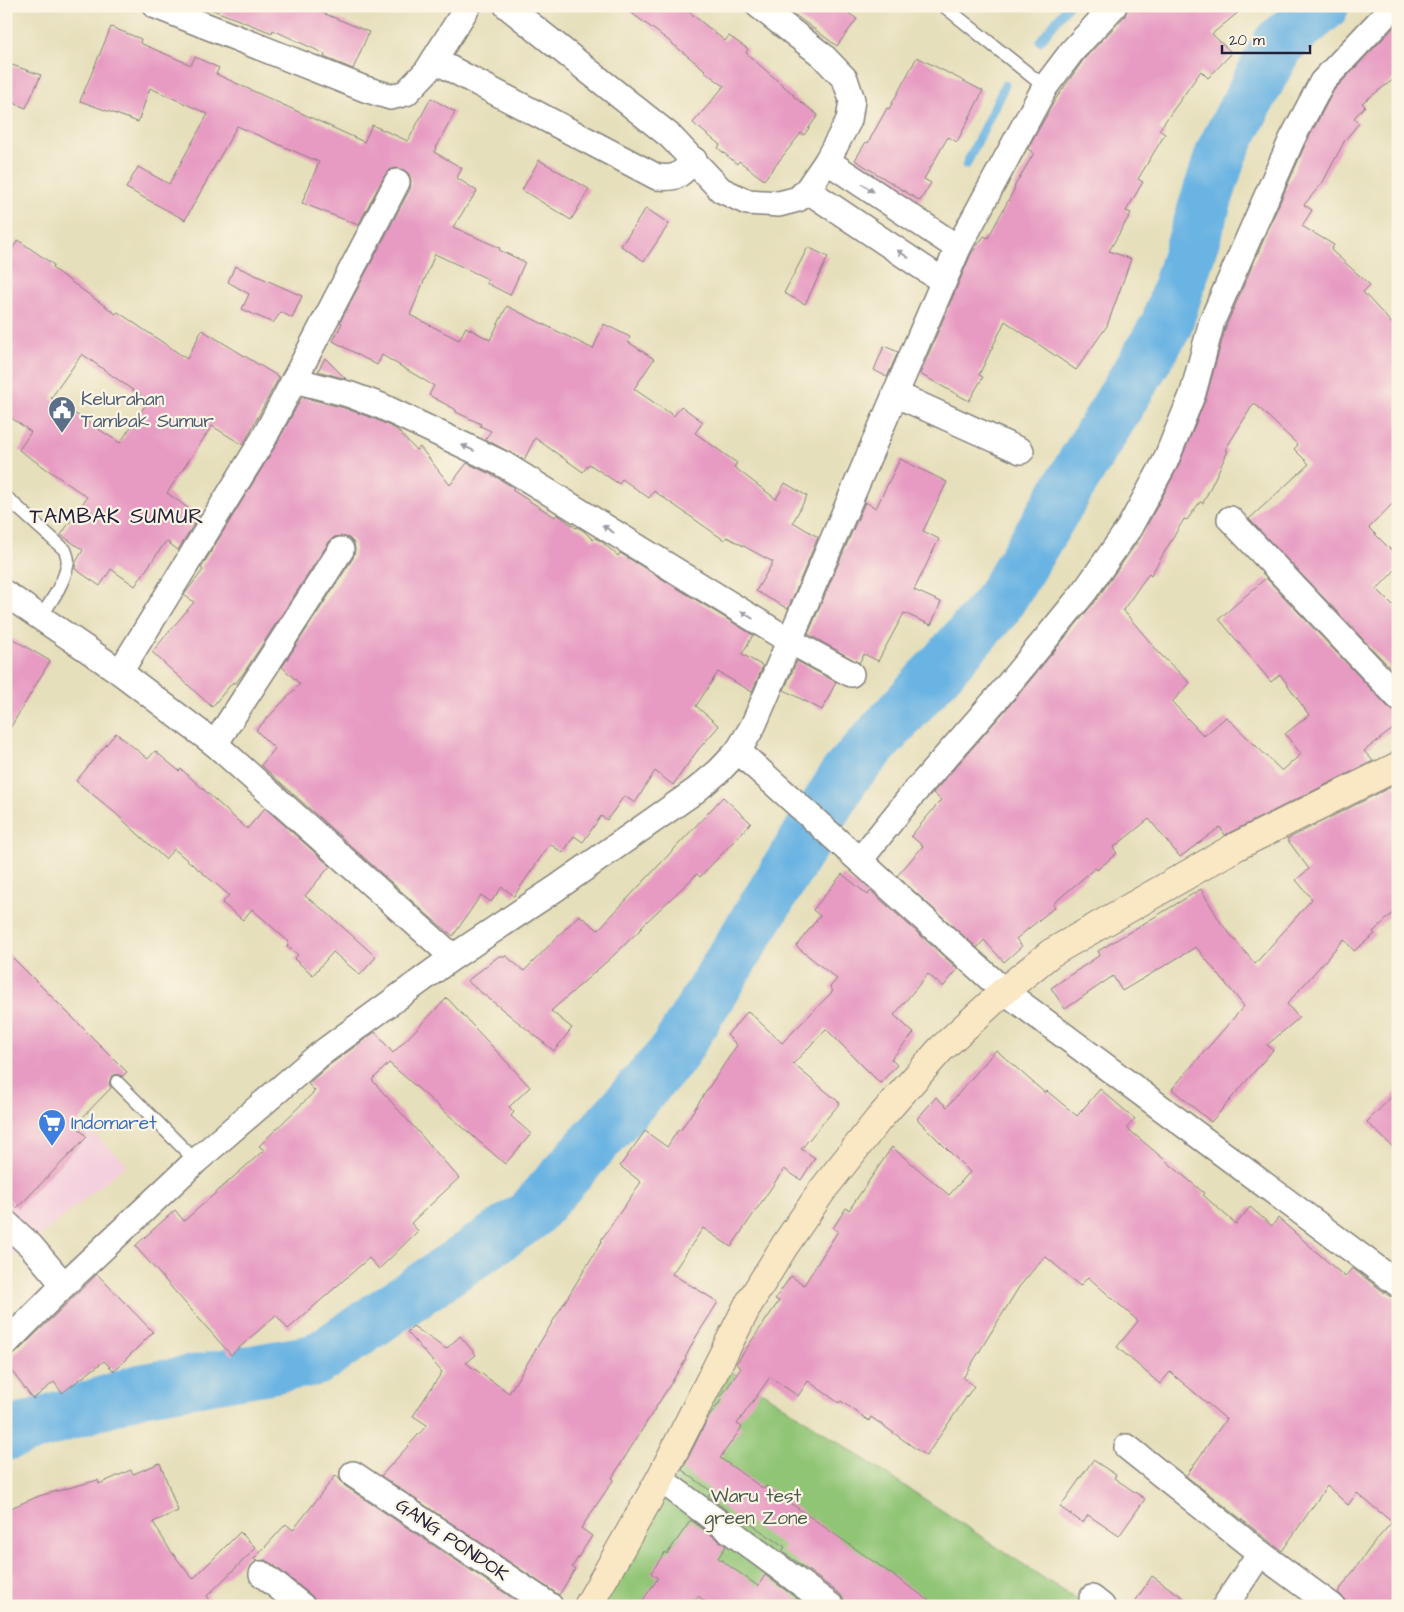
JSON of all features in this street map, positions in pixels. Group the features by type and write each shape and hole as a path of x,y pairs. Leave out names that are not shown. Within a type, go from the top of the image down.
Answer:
{"street":[{"path":"156,6 365,90 391,97 406,94 427,71 468,6"},
{"path":"507,6 670,136 721,190 747,202 779,204 798,199 807,190 827,161 849,120 852,100 845,79 822,55 758,6"},
{"path":"6,1343 61,1280 319,1055 453,957 556,889 695,791 719,771 738,751 753,726 788,640 958,248 1045,86 1073,50 1114,6"},
{"path":"851,853 912,794 998,697 1085,591 1129,528 1165,462 1193,393 1212,321 1292,139 1322,82 1394,6"},
{"path":"434,60 657,177 672,179 680,175 694,160"},
{"path":"827,161 958,248"},
{"path":"120,672 264,438 397,182"},
{"path":"807,190 943,281"},
{"path":"294,380 348,394 381,406 503,464 788,640 851,674"},
{"path":"895,394 1021,451"},
{"path":"1230,519 1398,697"},
{"path":"215,744 341,550"},
{"path":"6,594 120,672 215,744 453,957"},
{"path":"738,751 1004,991 1398,1284"},
{"path":"588,1606 660,1479 748,1305 785,1245 824,1188 878,1120 940,1050 1004,991 1051,953 1237,846 1398,766"},
{"path":"6,1222 31,1246 61,1280"},
{"path":"1127,1446 1260,1553 1332,1606"},
{"name":"GANG PONDOK","path":"353,1474 550,1606"},
{"path":"660,1479 831,1606"},
{"path":"1225,1606 1260,1553"},
{"path":"262,1574 302,1606"}],"lane":[{"path":"944,6 1045,86"},
{"path":"6,496 65,550 68,558 68,566 53,598 41,617"},
{"path":"117,1082 196,1161"}],"shaded area":[{"path":"65,1108 127,1164 6,1264 6,1158"}],"green space":[{"name":"Waru test green Zone","path":"719,1363 1086,1606 588,1606"}],"building":[{"path":"208,6 306,6 369,32 353,69 324,57 325,54 273,30 272,33 208,8"},
{"path":"622,6 682,6 725,41 729,36 748,49 746,53 793,96 818,115 804,135 801,133 764,180 739,161 737,164 718,148 720,145 693,123 724,86 664,37"},
{"path":"783,6 839,6 857,19 837,46"},
{"path":"1128,6 1246,6 1212,34 1232,53 1208,78 1201,71 1159,130 1165,134 1138,179 1143,182 1126,211 1131,213 1109,251 1131,259 1107,326 1076,370 1005,321 979,375 983,377 969,401 920,374 971,254 984,236 988,238 1034,153 1028,149 1055,100 1084,59 1125,16"},
{"path":"1398,23 1398,76 1362,103 1365,106 1354,118 1359,123 1345,140 1323,182 1304,205 1312,210 1302,226 1334,245 1331,250 1370,285 1363,292 1398,330 1398,498 1369,528 1398,557 1398,567 1377,589 1398,610 1398,676 1249,519 1309,464 1294,449 1298,445 1254,403 1225,450 1228,451 1203,503 1200,502 1187,520 1184,519 1151,575 1149,573 1123,610 1160,654 1190,683 1172,702 1204,736 1226,717 1282,771 1301,754 1285,734 1309,715 1280,674 1271,682 1219,619 1266,578 1388,707 1393,711 1398,711 1398,725 1364,751 1373,761 1225,835 1220,827 1180,857 1149,819 1113,848 1117,853 1097,870 1095,868 1053,904 1055,907 1016,939 1022,946 1004,962 984,940 977,948 897,876 923,846 911,836 941,800 933,793 1009,706 1096,600 1142,535 1178,467 1206,398 1226,326 1305,145 1334,90"},
{"path":"111,27 141,39 140,43 191,65 195,57 219,68 216,74 364,142 372,125 408,141 431,98 455,112 434,152 462,168 457,178 477,191 453,227 500,248 499,250 525,262 510,295 486,283 488,279 435,254 410,315 459,340 466,327 490,340 507,306 593,349 604,324 630,337 628,342 654,359 634,389 674,416 681,406 703,422 695,433 737,463 734,467 776,499 785,483 807,496 793,522 818,537 788,609 756,591 773,562 727,537 724,540 654,491 649,498 622,479 619,484 589,464 583,472 535,438 524,460 485,439 491,431 480,426 481,424 456,412 456,410 429,395 434,386 382,355 377,365 333,341 342,323 340,322 410,189 411,181 409,174 404,170 396,168 389,170 358,225 302,203 319,162 237,126 185,220 126,188 138,167 169,184 208,114 150,88 138,122 80,101"},
{"path":"917,57 983,91 957,142 948,137 924,179 931,183 920,201 855,160 866,142 868,143 887,108 889,109"},
{"path":"6,63 41,75 26,108 6,100"},
{"path":"539,160 589,189 571,220 522,190"},
{"path":"646,208 669,224 644,261 621,246"},
{"path":"18,240 54,265 52,268 116,314 118,312 187,359 202,330 279,377 243,445 212,426 167,493 199,516 178,550 166,541 135,586 111,569 100,586 75,569 76,562 83,550 61,535 87,497 19,450 31,432 6,414 6,258","holes":["82,354 148,401 120,443 51,398"]},
{"path":"808,247 828,257 805,304 784,293"},
{"path":"235,266 302,296 292,318 281,312 273,323 242,309 249,294 228,282"},
{"path":"884,346 898,352 887,377 874,370"},
{"path":"325,358 346,379 318,371"},
{"path":"302,397 344,408 396,429 416,450 420,447 450,485 467,463 496,477 514,488 512,490 555,517 557,514 576,528 584,531 593,540 595,538 601,541 618,556 620,553 753,635 742,654 763,666 752,692 718,672 696,706 719,726 697,751 673,785 655,771 635,803 624,796 607,820 601,816 583,842 574,836 563,853 550,844 514,896 502,887 491,902 481,895 453,936 261,765 275,749 256,730 300,684 282,667 353,558 354,543 349,538 334,537 329,542 243,674 235,684 233,682 212,707 152,652 194,602 184,595 203,570 201,568 276,445"},
{"path":"900,459 947,482 923,531 939,539 914,590 941,602 931,625 904,613 878,661 864,654 859,663 808,634 865,502 876,508"},
{"path":"6,635 50,661 6,735"},
{"path":"797,661 836,682 822,710 784,690"},
{"path":"116,733 148,759 155,751 179,771 181,769 247,829 265,808 330,866 305,896 326,912 376,957 360,975 333,952 313,975 294,959 298,955 287,946 289,942 252,909 243,920 222,903 229,895 174,849 165,859 113,811 76,781"},
{"path":"1395,785 1398,787 1398,908 1373,932 1375,934 1354,951 1344,939 1287,1004 1299,1018 1267,1045 1273,1050 1211,1122 1172,1089 1244,1006 1196,947 1122,991 1113,976 1065,1009 1051,988 1100,955 1098,951 1201,889 1221,923 1255,964 1312,899 1296,880 1309,869 1287,839"},
{"path":"723,797 751,823 700,877 697,874 613,956 551,1011 572,1028 554,1051 467,981 499,956 506,956 524,971 579,915 598,930"},
{"path":"842,874 868,895 871,891 958,969 943,987 928,974 894,1015 914,1033 891,1059 897,1065 880,1083 826,1029 793,1064 840,1103 801,1149 815,1158 801,1180 784,1169 731,1247 703,1228 672,1274 718,1302 696,1337 686,1359 612,1478 614,1479 581,1528 592,1536 572,1567 575,1569 559,1595 381,1476 427,1425 413,1416 442,1372 407,1332 413,1326 446,1349 460,1336 476,1355 466,1363 509,1393 601,1240 641,1182 620,1166 645,1131 667,1147 678,1130 680,1131 737,1045 727,1035 748,1011 782,1043 833,991 830,987 837,979 796,946 820,916 813,910"},
{"path":"6,951 127,1072 123,1076 115,1074 111,1077 109,1084 111,1088 75,1125 87,1137 17,1208 6,1196"},
{"path":"447,998 530,1087 509,1107 514,1112 511,1116 531,1134 505,1164 389,1063 372,1080 459,1178 411,1223 418,1231 379,1269 369,1258 288,1329 276,1315 231,1355 135,1246 175,1210 184,1221 264,1150 259,1146 315,1091 308,1084 328,1066 375,1032 393,1053"},
{"path":"996,1050 1045,1093 1047,1091 1077,1116 1100,1089 1135,1119 1127,1128 1204,1193 1203,1195 1236,1224 1250,1207 1272,1226 1278,1218 1345,1277 1352,1268 1389,1296 1398,1298 1398,1606 1346,1606 1345,1600 1338,1592 1373,1544 1392,1522 1357,1493 1348,1505 1327,1486 1282,1551 1186,1476 1226,1419 1170,1372 1160,1384 1117,1347 1138,1321 1088,1277 1080,1286 1045,1256 1019,1287 963,1378 974,1386 926,1456 871,1417 869,1421 808,1381 798,1396 770,1377 737,1424 742,1427 720,1458 764,1489 766,1486 937,1606 845,1606 840,1594 782,1551 785,1547 745,1520 743,1523 708,1496 711,1491 682,1470 707,1420 741,1368 736,1364 737,1362 779,1301 775,1299 791,1276 804,1285 838,1231 833,1228 846,1208 849,1210 892,1147 949,1195 970,1172 917,1119 936,1097 947,1107"},
{"path":"1398,1090 1398,1152 1367,1122"},
{"path":"97,1274 153,1332 114,1371 104,1361 62,1393 54,1382 33,1399 6,1364 6,1357 16,1353"},
{"path":"1093,1460 1116,1475 1114,1478 1145,1499 1119,1536 1088,1515 1083,1523 1060,1507"},
{"path":"160,1463 178,1511 153,1522 170,1550 193,1579 240,1532 256,1548 207,1596 214,1606 6,1606 6,1510 39,1496 98,1480 99,1484 131,1470 133,1474"},
{"path":"336,1475 345,1486 524,1606 316,1606 315,1600 311,1595 271,1563 265,1560 256,1561 254,1559 286,1524 293,1530"},
{"path":"691,1520 726,1546 718,1558 758,1586 765,1575 807,1606 711,1606 698,1596 691,1606 639,1606 658,1578 651,1573"},
{"path":"1152,1576 1195,1606 1132,1606"}],"waterway":[{"path":"1040,41 1068,6"},
{"path":"6,1435 140,1390 316,1360 530,1215 673,1054 846,774 995,608 1166,326 1222,151 1278,44 1323,6"},
{"path":"966,165 1005,85"}],"place":[{"name":"Kelurahan Tambak Sumur","path":"62,434"},
{"name":"Indomaret","path":"52,1147"}],"district":[{"name":"TAMBAK SUMUR","path":"117,516"}]}
